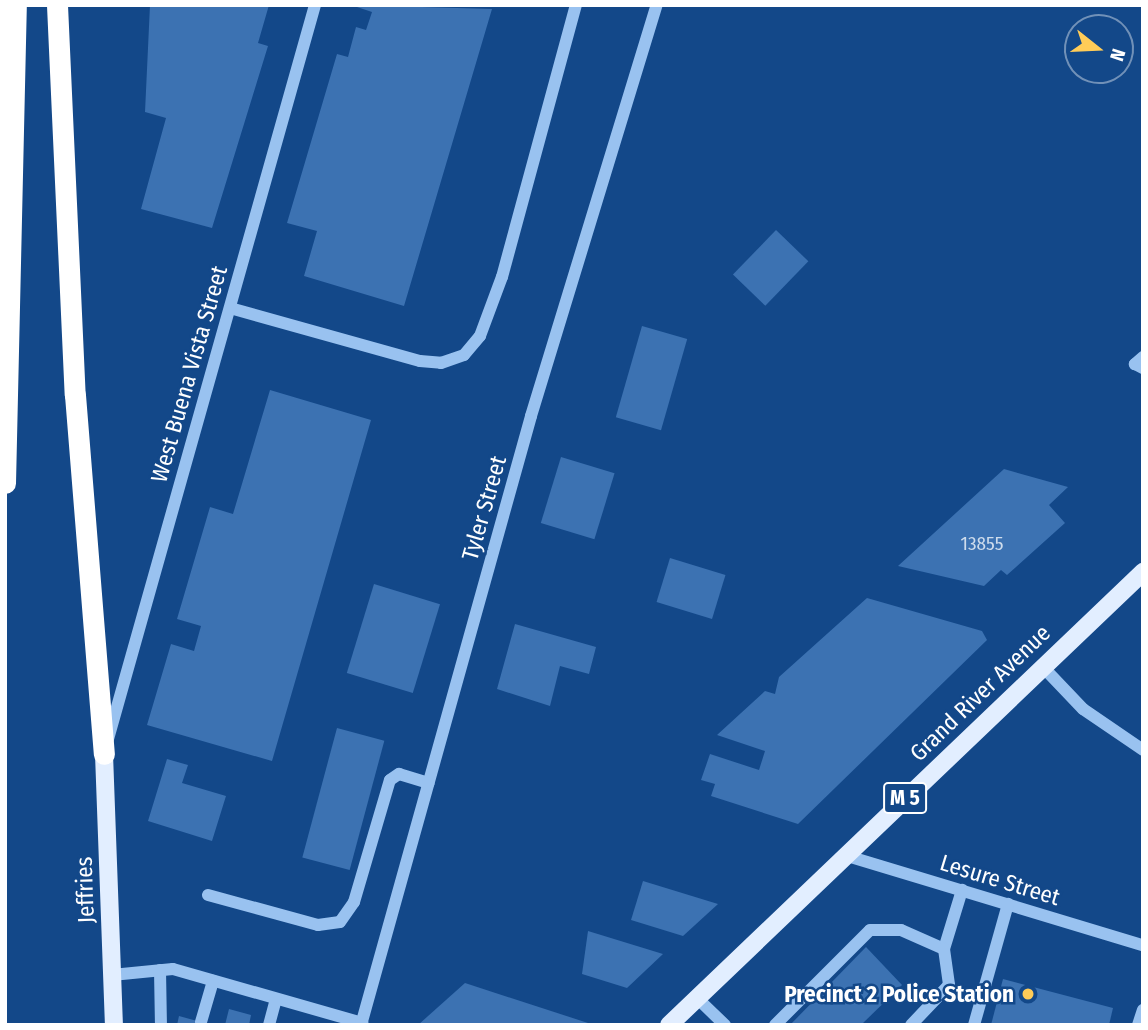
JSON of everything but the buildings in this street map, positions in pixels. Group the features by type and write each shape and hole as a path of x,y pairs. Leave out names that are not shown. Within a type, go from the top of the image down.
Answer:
{"highway":[{"path":"5,483 16,5"},
{"path":"57,5 75,395 104,754"}],"main road":[{"name":"Grand River Avenue","path":"673,1024 844,855 1143,572"},
{"name":"Jeffries","path":"104,754 114,1025"}],"street":[{"name":"West Buena Vista Street","path":"104,754 315,5"},
{"path":"230,308 420,361 441,363 464,355 480,336 502,277 576,5"},
{"name":"Tyler Street","path":"361,1024 531,416 657,5"},
{"path":"1143,357 1135,365 1143,368"},
{"path":"1043,667 1083,709 1143,750"},
{"path":"208,895 318,925 340,922 354,902 390,780 398,774 429,783"},
{"name":"Lesure Street","path":"844,855 1143,945"},
{"path":"911,1025 949,985 944,949 962,890"},
{"path":"974,1025 1008,904"},
{"path":"775,1025 870,930 901,930 944,949"},
{"path":"160,971 161,1025"},
{"path":"113,975 160,971 214,981 276,999 323,1019 361,1024"},
{"path":"201,1022 214,981"},
{"path":"697,998 725,1025"},
{"path":"269,1025 276,999"},
{"path":"1138,1025 1143,1010"}],"place":[{"name":"Precinct 2 Police Station","path":"1028,994"}]}
